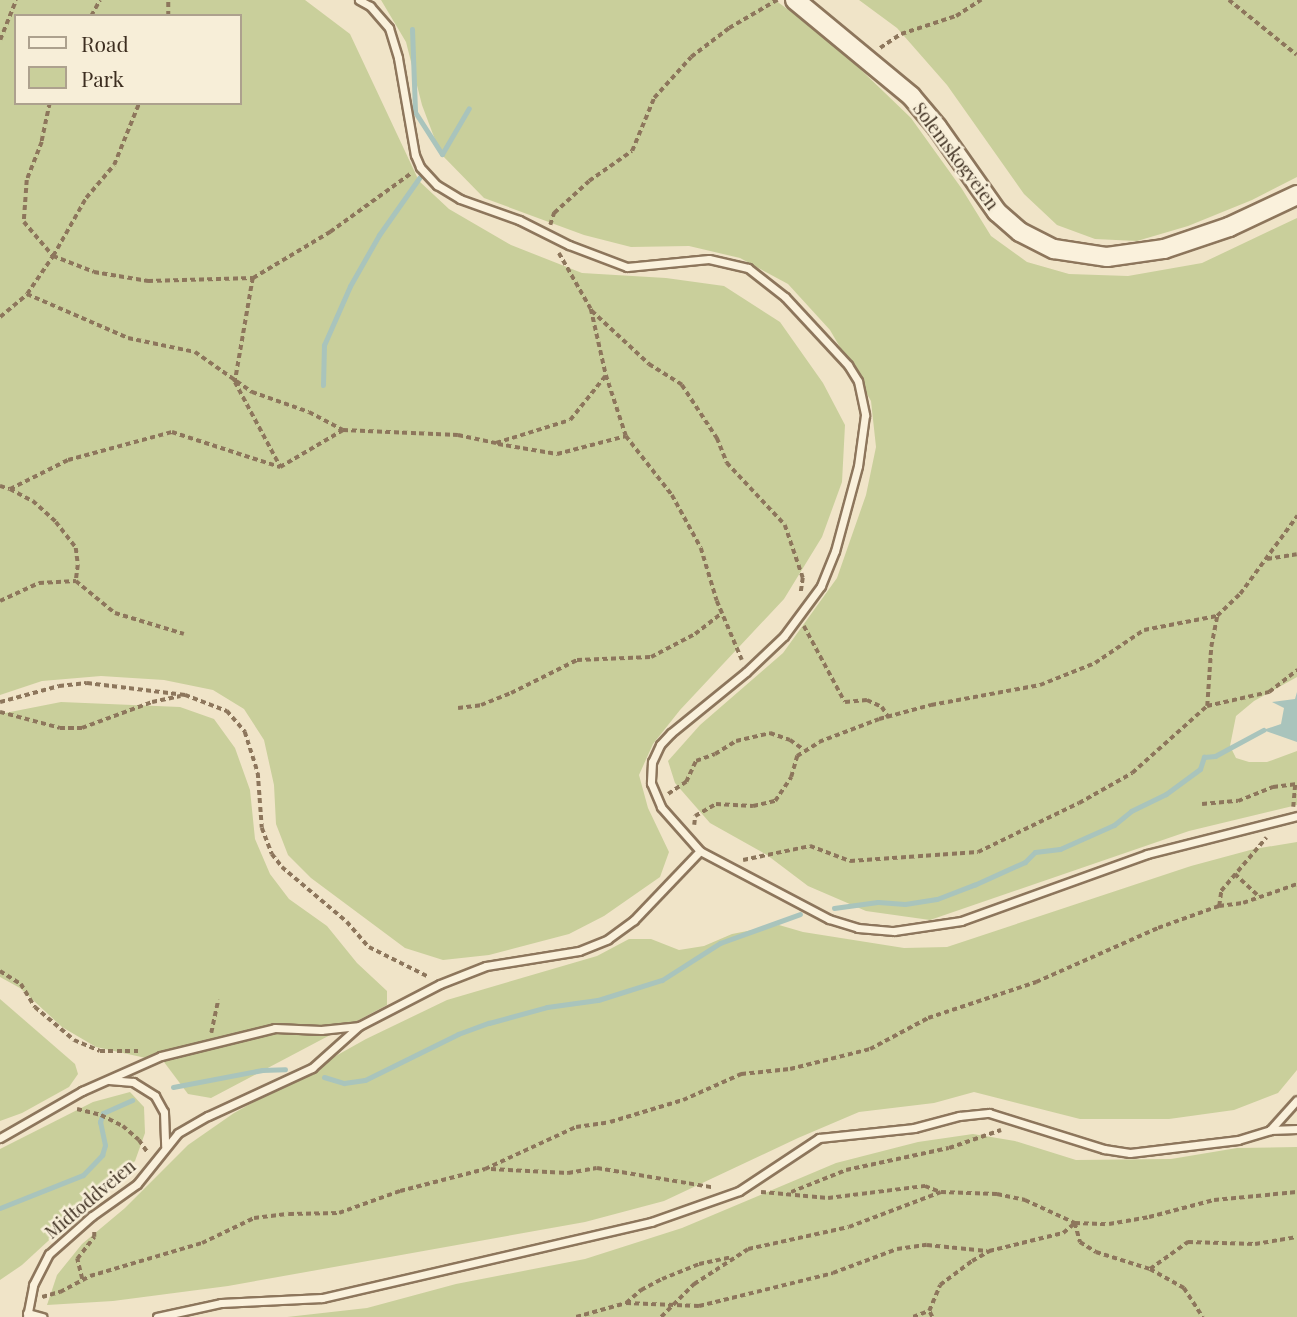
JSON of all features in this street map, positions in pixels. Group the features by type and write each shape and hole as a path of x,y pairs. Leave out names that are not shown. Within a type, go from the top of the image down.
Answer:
{"street":[{"name":"Solemskogveien","path":"795,0 868,58 926,112 997,212 1020,232 1054,249 1107,257 1164,249 1229,227 1297,195"}],"lane":[{"path":"359,0 370,6 388,28 398,58 412,143 420,167 447,192 627,267 709,259 748,268 785,297 848,365 862,391 864,436 835,551 821,586 799,617 746,672 660,745 650,773 658,801 701,851 829,919 858,928 911,930 961,921 1147,854 1295,817"},
{"path":"165,1147 178,1133 208,1115 312,1068 359,1026 440,984 486,967 579,951 608,939 634,920 701,851"},
{"path":"0,1138 106,1080 161,1056 275,1028 321,1030 359,1026"},
{"path":"106,1080 133,1082 155,1096 164,1112 165,1147"},
{"path":"1270,1130 1297,1100"},
{"path":"157,1317 221,1303 322,1298 651,1222 739,1191 819,1138 914,1128 959,1116 989,1113 1104,1149 1129,1153 1238,1140 1270,1130 1297,1129"},
{"name":"Midtoddveien","path":"27,1315 30,1300 49,1254 92,1216 137,1184 155,1164 165,1147"},
{"path":"27,1315 42,1317"}],"path":[{"path":"0,40 16,0"},
{"path":"778,0 729,28 691,57 654,98 632,151 589,181 554,213 548,234 591,309 649,364 682,385 717,438 727,463 781,520 793,542 803,578 801,594 808,606"},
{"path":"868,58 901,34 956,16 981,0"},
{"path":"1229,0 1297,55"},
{"path":"50,105 42,142 27,180 24,222 53,256 94,272 148,281 253,278 330,232 420,167"},
{"path":"0,317 27,295 86,198 114,166 138,105"},
{"path":"253,278 235,382 280,467"},
{"path":"27,295 128,338 195,352 252,392 309,412 343,430 458,435 557,454 626,436"},
{"path":"591,309 606,375 626,436 672,495 701,548 722,613 746,672"},
{"path":"496,443 570,420 606,375"},
{"path":"10,489 68,460 172,432 280,467 343,430"},
{"path":"0,486 33,501 56,522 76,548 76,581"},
{"path":"690,840 695,816 716,804 753,806 775,801 783,793 797,756 803,749 931,705 1040,685 1095,663 1144,630 1217,616 1240,594 1267,559 1271,547 1297,516"},
{"path":"1267,559 1297,554"},
{"path":"0,601 39,583 76,581 116,613 184,634"},
{"path":"458,708 481,705 511,693 577,660 651,657 695,634 722,613"},
{"path":"1207,706 1211,647 1217,616"},
{"path":"799,617 845,702 867,700 882,707 889,718"},
{"path":"724,864 810,846 850,861 978,852 1079,803 1132,772 1207,706 1269,692 1297,670"},
{"path":"0,693 1,702 59,686 87,683 185,695 227,711 245,732 258,774 262,828 272,854 282,867 347,922 369,947 440,984"},
{"path":"0,712 60,727 82,728 152,702 185,695"},
{"path":"658,801 686,782 696,761 715,754 736,741 770,733 790,740 803,749"},
{"path":"1202,803 1238,801 1273,787 1296,785 1292,797 1295,817"},
{"path":"1219,906 1221,891 1282,820"},
{"path":"1235,874 1260,897"},
{"path":"30,1300 60,1292 82,1279 202,1243 254,1219 289,1214 339,1213 400,1191 485,1169 576,1127 610,1122 683,1100 741,1074 790,1069 870,1049 928,1018 1037,982 1146,933 1219,906 1260,897 1297,884"},
{"path":"0,971 21,984 35,1007 74,1040 100,1051 134,1051 161,1056"},
{"path":"210,1042 218,1000"},
{"path":"62,1103 101,1115 130,1131 155,1164"},
{"path":"941,1192 925,1186 828,1198 789,1192 846,1170 896,1157 949,1148 1024,1124"},
{"path":"485,1169 568,1173 597,1168 625,1170 647,1179 739,1191"},
{"path":"626,1303 641,1290 699,1264 733,1256 748,1249 849,1227 941,1192 961,1191 1025,1200 1075,1223 1109,1224 1214,1200 1297,1192"},
{"path":"82,1279 77,1259 96,1234 92,1216"},
{"path":"576,1317 626,1303 654,1307 671,1304 699,1306 833,1273 897,1248 927,1245 989,1251 1047,1239 1063,1233 1075,1223"},
{"path":"1075,1223 1080,1242 1150,1269 1184,1288 1203,1317"},
{"path":"1150,1269 1188,1242 1255,1244 1297,1237"},
{"path":"913,1317 929,1311 940,1285 989,1251"},
{"path":"661,1317 671,1304 733,1256"},
{"path":"929,1311 932,1317"}],"green space":[{"path":"0,0 305,0 350,34 419,181 449,209 511,245 582,273 666,278 724,286 780,322 823,383 845,425 842,482 822,537 784,599 680,710 653,744 639,775 648,808 669,852 660,877 604,916 569,934 489,955 443,960 405,948 311,878 288,855 276,824 274,785 264,740 244,709 213,690 164,680 101,676 42,681 0,695"},
{"path":"381,0 775,0 831,41 911,118 962,189 991,236 1027,262 1069,274 1128,276 1202,263 1297,218 1297,677 1254,701 1236,716 1230,746 1236,758 1249,762 1267,762 1297,751 1297,805 1189,831 930,920 866,911 808,886 767,855 710,823 675,783 668,761 700,725 783,653 837,578 866,495 876,447 871,401 830,330 788,284 740,258 689,246 631,247 584,235 484,198 440,153 422,105 406,42"},
{"path":"859,0 1297,0 1297,177 1252,200 1188,226 1137,241 1095,239 1057,225 1024,194 947,85 897,28"},
{"path":"61,702 180,707 214,719 235,748 250,790 255,839 270,874 289,899 327,926 357,963 387,991 387,1005 211,1098 188,1094 164,1062 96,1047 62,1027 20,988 0,977 0,714"},
{"path":"1297,842 1297,1070 1278,1093 1234,1110 1169,1119 1080,1119 974,1092 934,1103 859,1112 664,1201 585,1222 228,1286 113,1301 47,1305 57,1275 82,1244 125,1208 188,1145 234,1113 366,1039 447,1000 597,956 629,939 651,939 679,950 704,946 732,934 779,925 803,932 904,948 947,947 1191,866 1254,849"},
{"path":"0,999 75,1064 78,1074 69,1087 22,1113 0,1121"},
{"path":"130,1092 144,1107 145,1133 135,1161 22,1265 0,1280 0,1149 93,1102"},
{"path":"973,1134 1015,1141 1076,1160 1171,1159 1237,1148 1297,1147 1297,1317 287,1317 367,1308 456,1284 585,1259 682,1228 836,1163 918,1142"}],"water":[{"path":"1297,692 1297,742 1263,730 1281,724 1284,708 1272,702 1295,699"}],"waterway":[{"path":"412,29 415,112 442,154 469,108"},
{"path":"323,385 324,345 350,286 379,235 419,178"},
{"path":"834,908 878,902 905,904 937,899 974,885 1025,862 1035,852 1060,849 1114,825 1131,811 1166,794 1200,769 1204,757 1215,756 1263,730"},
{"path":"324,1077 344,1083 365,1080 458,1034 489,1023 547,1007 598,1000 662,980 720,943 800,914"},
{"path":"173,1087 262,1070 285,1069"},
{"path":"0,1208 83,1175 102,1155 105,1145 100,1122 103,1113 132,1100"}]}
